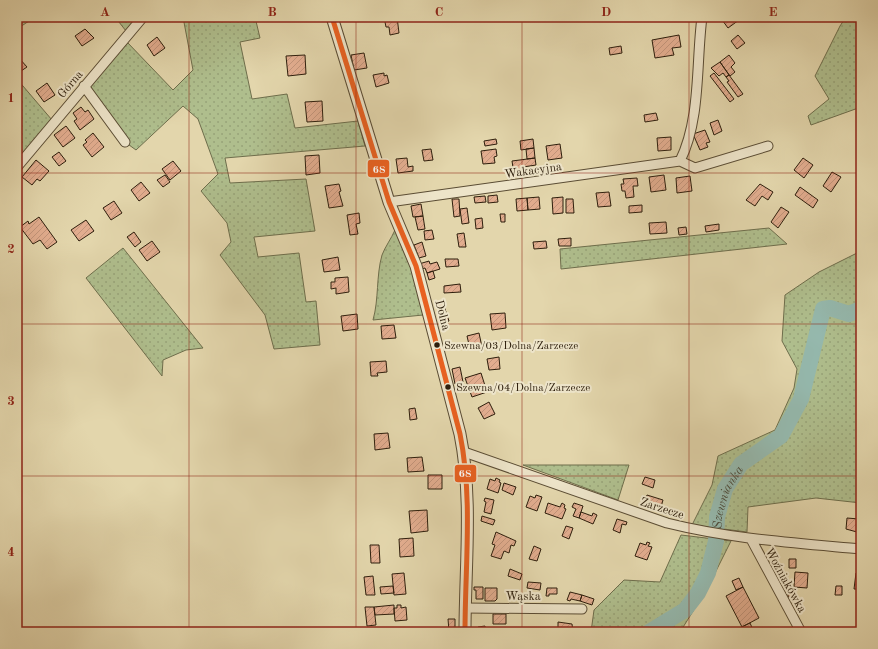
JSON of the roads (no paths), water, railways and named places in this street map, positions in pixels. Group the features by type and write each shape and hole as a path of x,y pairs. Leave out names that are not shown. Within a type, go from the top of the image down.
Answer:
{"street":[{"name":"Górna","path":"17,167 143,17"},
{"name":"Dolna","path":"332,17 388,202 416,266 464,452 466,499 465,632"},
{"path":"680,161 686,149 692,128 702,17"},
{"path":"84,86 125,142"},
{"name":"Wakacyjna","path":"388,202 680,161 695,168 768,146"},
{"name":"Zarzecze","path":"464,452 667,523 700,531 751,539 861,549"},
{"name":"Woźniakówka","path":"751,539 801,632"},
{"name":"Wąska","path":"465,608 582,609"}],"waterway":[{"name":"Szewnianka","path":"649,632 685,610 698,593 708,573 716,541 717,517 725,489 741,464 781,436 801,399 823,309 830,308 849,314 861,309"}],"place":[{"name":"Szewna/03/Dolna/Zarzecze","path":"437,345"},
{"name":"Szewna/04/Dolna/Zarzecze","path":"448,387"}]}
